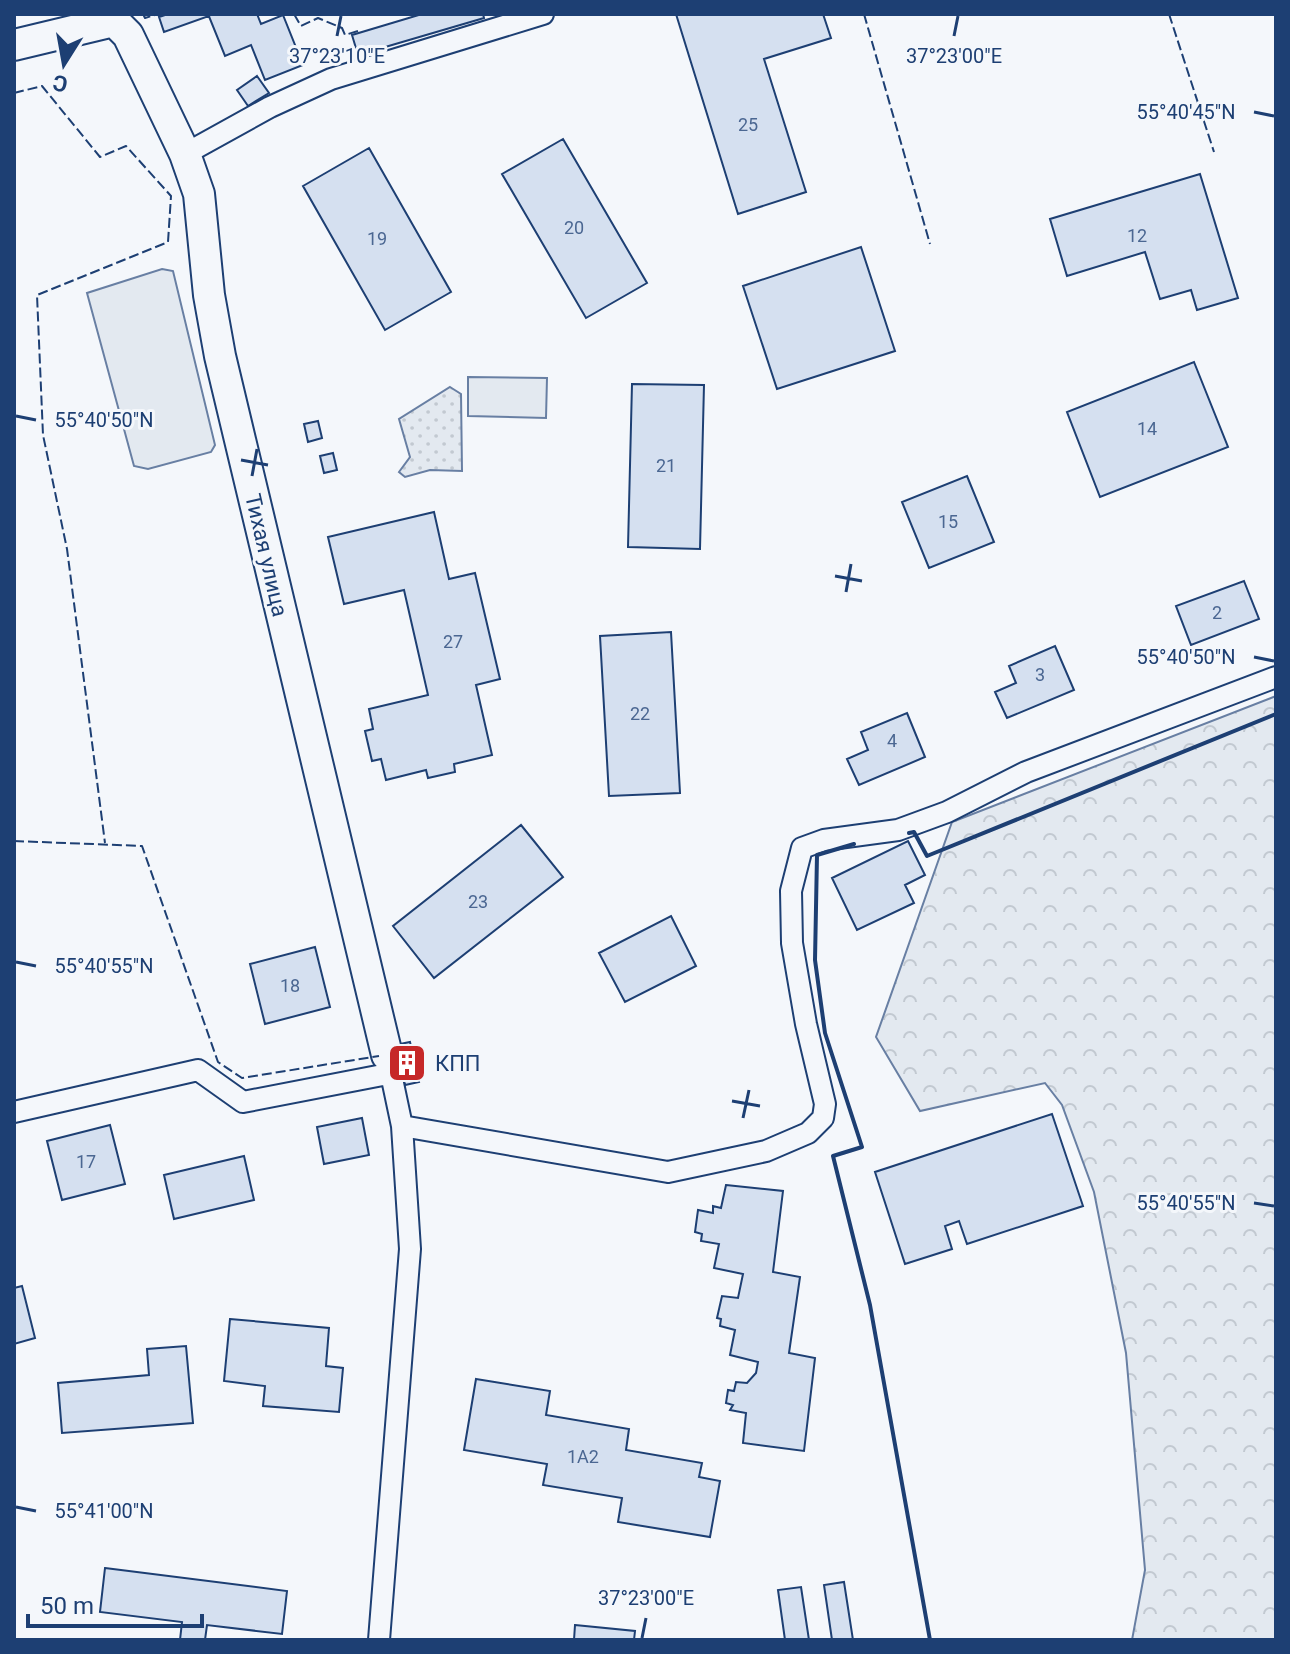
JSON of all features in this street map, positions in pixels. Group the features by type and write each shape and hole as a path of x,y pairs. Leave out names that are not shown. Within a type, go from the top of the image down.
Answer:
{"street":[{"path":"185,154 270,107 331,79 543,14"},
{"path":"14,45 112,17"},
{"name":"Тихая улица","path":"112,17 128,35 185,154 199,194 209,295 220,356 390,1064"},
{"path":"402,1126 668,1172 766,1151 808,1133 823,1118 825,1104 806,1024 792,943 791,891 802,848 824,840 898,830 947,812 1026,772 1276,677"},
{"path":"14,1112 198,1070 243,1102 390,1064 402,1126 410,1249 379,1640"}],"green space":[{"path":"162,269 173,271 215,445 211,452 148,469 134,466 87,293"},
{"path":"468,377 547,378 546,418 468,416"},
{"path":"450,387 461,394 462,471 430,470 405,477 399,472 410,457 399,419"},
{"path":"1276,696 1276,1640 1132,1640 1145,1570 1126,1353 1094,1192 1062,1105 1045,1083 920,1111 876,1037 952,822"}],"building":[{"path":"168,14 209,16 164,32 159,17"},
{"path":"208,14 257,14 261,24 283,15 303,65 265,80 251,45 225,56"},
{"path":"422,14 483,14 484,18 358,55 352,35"},
{"path":"676,14 823,14 831,38 764,59 806,192 738,214"},
{"path":"257,76 269,93 248,106 237,90"},
{"path":"563,139 647,283 586,318 502,174"},
{"path":"369,148 451,292 385,330 303,186"},
{"path":"1200,174 1238,298 1197,310 1191,290 1160,299 1145,252 1067,276 1050,219"},
{"path":"861,247 895,351 777,389 743,286"},
{"path":"1194,362 1228,447 1100,497 1067,412"},
{"path":"632,384 704,385 700,549 628,547"},
{"path":"318,421 322,438 308,442 304,424"},
{"path":"333,453 337,470 324,473 320,456"},
{"path":"967,476 994,542 929,568 902,502"},
{"path":"434,512 449,579 475,573 500,679 476,685 492,755 454,764 455,772 428,778 426,770 386,780 381,759 372,761 365,731 373,729 369,709 428,695 404,590 344,604 328,537"},
{"path":"1244,581 1259,619 1191,645 1176,606"},
{"path":"671,632 680,793 609,796 600,636"},
{"path":"1055,646 1074,690 1007,718 995,692 1016,683 1009,666"},
{"path":"907,713 925,757 859,785 847,759 868,750 861,732"},
{"path":"521,825 563,877 434,978 393,926"},
{"path":"908,841 925,875 905,885 914,903 857,930 832,878"},
{"path":"671,916 696,966 625,1002 599,953"},
{"path":"315,947 330,1007 265,1024 250,964"},
{"name":"КПП","path":"410,1042 419,1082 405,1085 395,1045"},
{"path":"1052,1114 1083,1206 967,1244 959,1221 945,1226 952,1249 905,1264 875,1172"},
{"path":"362,1118 369,1155 324,1164 317,1127"},
{"path":"110,1125 125,1184 62,1200 47,1141"},
{"path":"244,1156 254,1200 174,1219 164,1175"},
{"path":"726,1185 783,1191 773,1272 800,1277 789,1353 815,1358 804,1451 743,1443 746,1413 730,1410 733,1405 726,1403 728,1390 734,1391 736,1382 747,1383 756,1373 758,1362 730,1355 735,1330 720,1326 721,1319 717,1318 722,1296 738,1298 743,1274 714,1268 719,1244 701,1241 702,1234 695,1232 698,1210 713,1213 713,1206 721,1208"},
{"path":"22,1286 35,1338 14,1344 14,1288"},
{"path":"230,1319 329,1328 326,1366 343,1368 339,1412 263,1406 265,1386 224,1381"},
{"path":"186,1346 193,1423 62,1433 58,1383 149,1375 147,1349"},
{"path":"476,1379 550,1391 546,1415 629,1429 626,1450 702,1463 699,1477 720,1481 710,1537 618,1522 622,1498 543,1485 547,1464 464,1450"},
{"path":"105,1568 287,1591 282,1634 207,1625 205,1640 180,1640 182,1622 100,1612"},
{"path":"844,1582 853,1640 832,1640 824,1585"},
{"path":"801,1587 809,1640 785,1640 778,1590"},
{"path":"575,1625 635,1631 634,1640 574,1640"}],"fence":[{"path":"143,14 145,18 158,14"},
{"path":"294,14 301,26 318,18 342,28 345,35 358,31"},
{"path":"864,14 930,244"},
{"path":"1169,14 1214,152"},
{"path":"14,93 42,86 100,157 126,146 171,196 168,242 37,295 43,435 67,549 105,843"},
{"path":"14,841 142,846 218,1062 242,1078 379,1056"}],"wall":[{"path":"909,833 914,832 927,856 1276,714"},
{"path":"854,844 817,855 815,960 825,1033 862,1147 833,1156 870,1305 930,1640"}],"place":[{"name":"КПП","path":"407,1063"}]}
